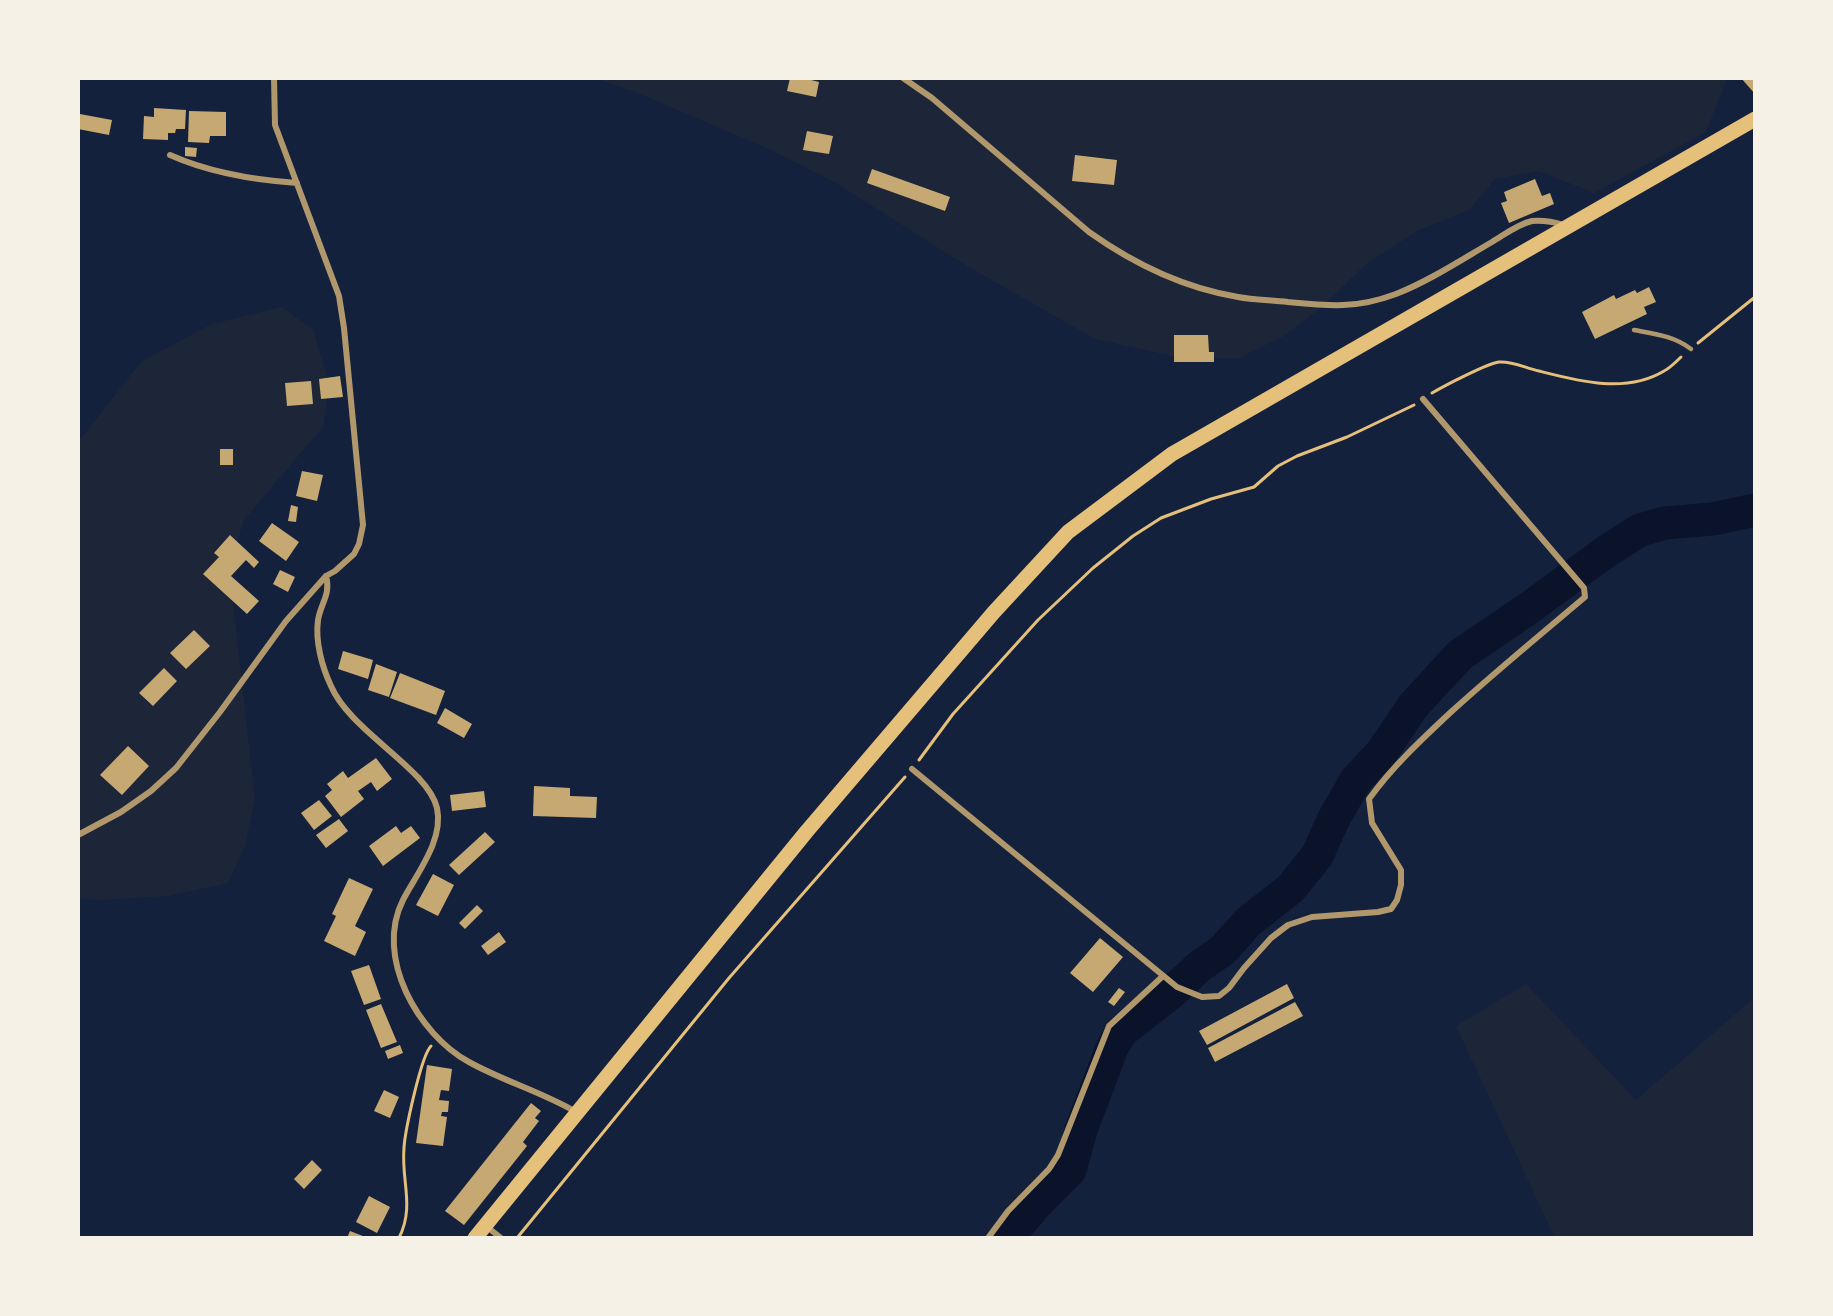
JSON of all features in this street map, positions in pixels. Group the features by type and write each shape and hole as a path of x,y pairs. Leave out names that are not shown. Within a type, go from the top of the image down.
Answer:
{"highway":[{"path":"476,1238 807,831 987,621 1068,532 1173,454 1755,119"}],"street":[{"path":"78,835 121,812 152,791 176,768 286,621 326,576 354,554 359,544 363,517 348,361 339,296 275,125 274,78"},
{"path":"903,78 932,98 1105,244 1158,273 1193,286 1239,297 1338,306 1366,303 1398,293 1441,272 1532,221 1555,223 1567,227"},
{"path":"170,155 188,163 240,177 297,183"},
{"path":"912,769 1163,976 1177,987 1192,994 1210,998 1219,996 1229,988 1271,938 1288,925 1312,917 1390,909 1397,900 1401,885 1401,870 1372,823 1369,799 1382,781 1427,734 1493,673 1585,597 1584,588 1423,399"},
{"path":"326,576 328,587 318,620 318,633 320,654 331,688 361,728 424,785 436,806 438,828 435,842 400,907 395,932 399,976 405,990 433,1034 467,1061 578,1113"},
{"path":"988,1238 1008,1211 1049,1169 1058,1155 1109,1026 1163,976"},
{"path":"486,1226 501,1238"}],"lane":[{"path":"1634,330 1666,336 1682,342 1691,349"}],"path":[{"path":"517,1238 729,978 912,769 953,714 1038,620 1093,568 1133,536 1161,518 1211,499 1254,487 1278,466 1297,456 1347,437 1497,362 1519,364 1583,381 1627,384 1644,380 1664,371 1755,297"},
{"path":"399,1238 406,1225 408,1205 404,1179 404,1147 423,1063 428,1049 439,1039"}],"shaded area":[{"path":"596,78 1727,78 1706,132 1594,193 1539,171 1495,179 1469,210 1419,230 1366,264 1322,307 1282,337 1239,358 1182,358 1095,339 967,266 836,183 769,149 645,96"},
{"path":"282,307 313,330 329,384 323,427 243,521 230,575 255,799 245,846 228,883 168,896 98,900 78,898 78,442 142,361 212,324"},
{"path":"1526,984 1636,1100 1755,997 1755,1238 1555,1238 1456,1026"}],"building":[{"path":"790,78 819,82 816,97 787,91"},
{"path":"1741,78 1755,78 1755,94"},
{"path":"154,108 186,110 185,129 176,129 175,133 168,133 168,140 143,139 144,116 154,117"},
{"path":"189,111 226,112 226,136 210,136 209,143 188,142"},
{"path":"80,114 112,120 109,135 78,129"},
{"path":"807,131 833,136 829,154 803,150"},
{"path":"185,147 197,148 196,157 185,156"},
{"path":"1075,155 1117,160 1114,185 1072,181"},
{"path":"872,169 950,197 945,211 867,183"},
{"path":"1535,179 1542,196 1550,193 1554,204 1509,223 1501,203 1507,201 1504,192"},
{"path":"1649,287 1656,302 1644,307 1647,314 1595,339 1582,312 1614,295 1616,299 1635,290 1637,293"},
{"path":"1174,335 1208,335 1209,352 1214,352 1214,362 1174,362"},
{"path":"340,376 343,397 321,399 319,379"},
{"path":"311,381 313,404 287,406 285,383"},
{"path":"220,449 233,449 233,465 220,465"},
{"path":"302,471 323,475 317,501 296,496"},
{"path":"291,505 298,507 296,522 288,521"},
{"path":"272,523 299,542 286,561 259,541"},
{"path":"230,535 259,562 254,568 246,560 231,576 259,601 247,614 203,574 219,557 214,553"},
{"path":"280,570 295,577 288,592 273,584"},
{"path":"194,630 210,646 186,669 170,653"},
{"path":"343,651 373,660 368,679 338,669"},
{"path":"376,664 397,672 389,697 368,690"},
{"path":"164,668 177,681 153,706 139,693"},
{"path":"400,673 445,691 436,715 390,698"},
{"path":"445,708 472,724 464,738 437,723"},
{"path":"128,746 149,766 122,795 100,775"},
{"path":"376,758 392,779 377,791 371,782 358,791 364,799 341,817 325,796 332,790 327,784 343,771 348,778"},
{"path":"534,786 570,788 570,796 597,797 596,818 533,816"},
{"path":"484,791 486,807 452,811 450,795"},
{"path":"319,800 332,816 314,830 301,813"},
{"path":"339,819 348,831 326,848 316,835"},
{"path":"396,826 401,833 411,826 420,838 383,866 369,846"},
{"path":"485,832 495,842 459,875 449,865"},
{"path":"433,874 454,885 438,916 416,905"},
{"path":"349,878 373,889 355,926 366,932 355,956 324,941 336,916 332,914"},
{"path":"477,905 483,911 465,929 459,923"},
{"path":"499,932 506,942 488,955 481,946"},
{"path":"1100,938 1123,957 1093,992 1070,973"},
{"path":"369,965 381,999 364,1005 351,971"},
{"path":"1287,984 1294,998 1207,1045 1199,1031"},
{"path":"1119,988 1125,992 1114,1006 1108,1002"},
{"path":"1295,1002 1303,1016 1215,1062 1208,1048"},
{"path":"381,1004 397,1042 381,1048 366,1010"},
{"path":"400,1045 403,1053 388,1059 385,1051"},
{"path":"427,1065 452,1069 449,1091 441,1090 439,1100 449,1101 448,1112 442,1112 441,1116 447,1117 443,1146 416,1143"},
{"path":"384,1090 399,1097 390,1118 374,1111"},
{"path":"531,1103 541,1111 535,1118 539,1121 523,1142 527,1146 464,1225 445,1211"},
{"path":"312,1160 322,1170 304,1189 294,1179"},
{"path":"369,1196 390,1207 377,1233 356,1222"},
{"path":"350,1231 368,1238 347,1238"}],"waterway":[{"path":"1007,1238 1070,1170 1081,1130 1112,1048 1121,1032 1172,992 1200,966 1223,950 1248,922 1290,889 1317,856 1333,820 1356,780 1382,752 1413,706 1460,655 1640,530 1665,523 1713,519 1755,510"}]}
